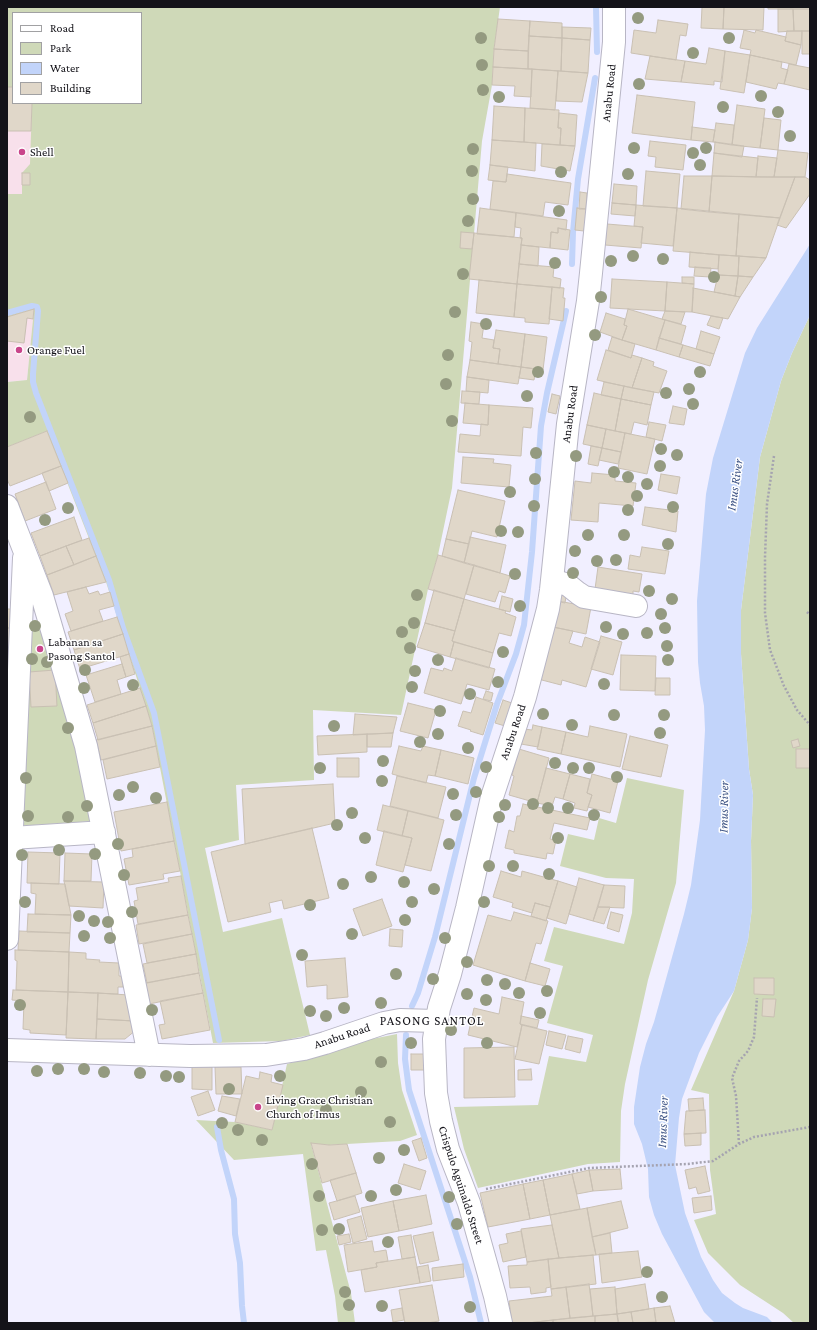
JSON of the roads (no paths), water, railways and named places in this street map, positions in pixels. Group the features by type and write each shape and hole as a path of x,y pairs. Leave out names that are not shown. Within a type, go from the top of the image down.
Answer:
{"street":[{"name":"Anabu Road","path":"7,1050 190,1056 266,1055 304,1049 370,1027 395,1021 415,1020 436,1022 462,929 492,797 525,696 540,645 548,610 568,424 588,301 614,42 614,7"},
{"path":"7,506 42,596 81,729 104,832 149,1055"},
{"path":"7,939 25,550"},
{"path":"552,580 568,585 584,597 636,606"},
{"path":"12,838 104,832"},
{"name":"Crispulo Aguinaldo Street","path":"436,1022 434,1040 436,1093 440,1121 448,1149 466,1194 485,1259 501,1323"}],"water":[{"name":"Imus River","path":"810,244 810,315 781,381 760,457 741,610 741,654 749,769 753,795 751,841 752,908 748,940 734,991 717,1017 699,1053 682,1099 675,1165 685,1213 701,1257 713,1280 722,1293 735,1303 743,1308 767,1317 773,1323 715,1323 704,1312 662,1234 654,1215 649,1197 648,1169 642,1144 634,1124 634,1107 640,1067 654,1022 691,885 700,820 705,730 704,706 698,662 697,601 706,494 713,458 745,353 757,328"}],"waterway":[{"path":"596,7 597,52"},
{"path":"572,264 573,232 578,179 595,78"},
{"path":"7,313 32,306 37,307 38,311 33,382 109,580 123,628 154,713 219,1040"},
{"path":"412,1006 418,993 435,937 474,778 497,704 516,654 524,625 532,552 541,426 566,311"},
{"path":"406,1035 405,1059 409,1090 470,1277 481,1323"},
{"path":"217,1127 221,1150 234,1199 235,1234 240,1263 244,1323"}],"place":[{"name":"Shell","path":"22,152"},
{"name":"Orange Fuel","path":"19,350"},
{"name":"Labanan sa Pasong Santol","path":"40,649"},
{"name":"Living Grace Christian Church of Imus","path":"258,1107"}],"district":[{"name":"PASONG SANTOL","path":"432,1021"}]}
